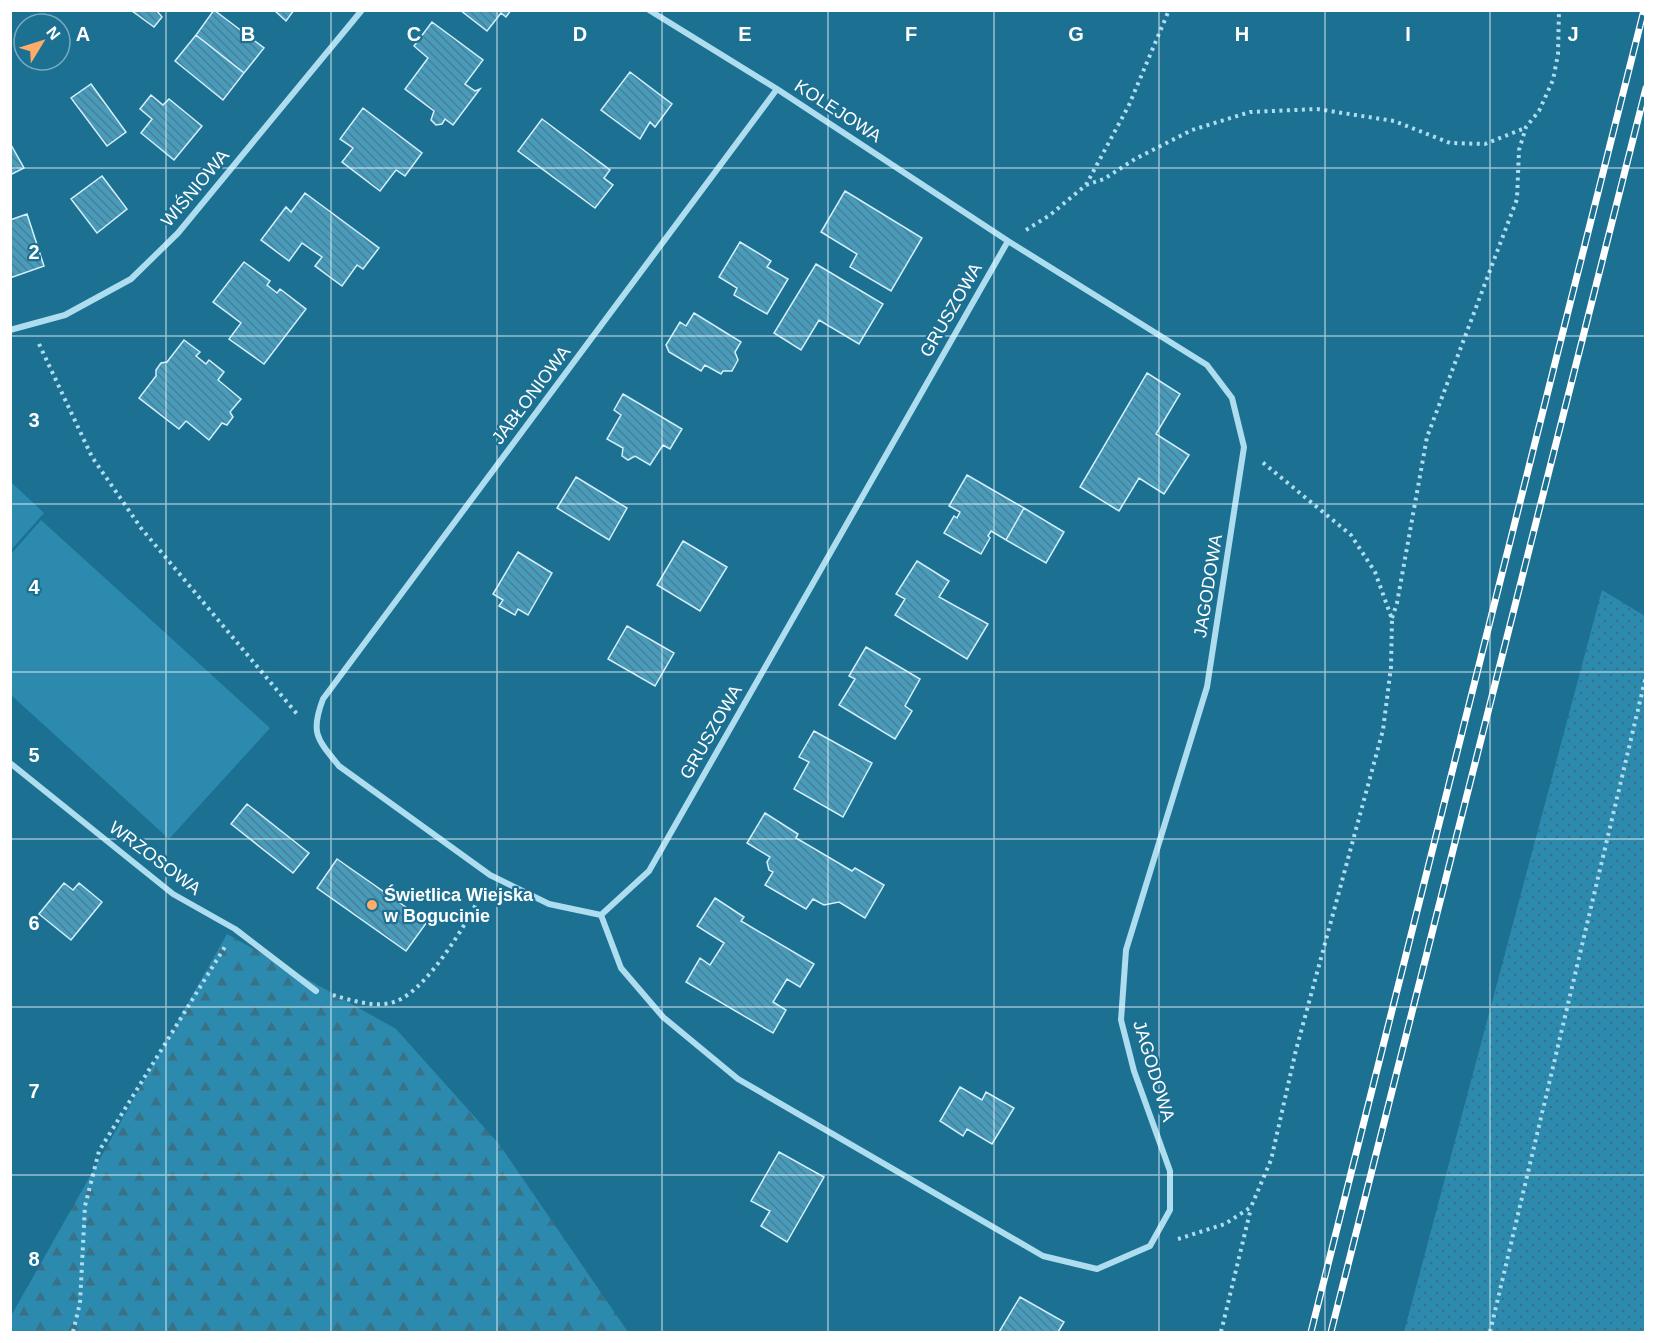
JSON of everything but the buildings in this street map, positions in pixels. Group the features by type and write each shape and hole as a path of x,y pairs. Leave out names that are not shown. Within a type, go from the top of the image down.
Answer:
{"street":[{"name":"WIŚNIOWA","path":"10,330 65,315 131,279 178,233 362,10"},
{"name":"KOLEJOWA","path":"649,10 777,89 1008,241"},
{"name":"JABŁONIOWA","path":"314,722 322,699 777,89"},
{"name":"JAGODOWA","path":"1008,241 1207,365 1232,398 1244,447 1207,687 1126,950 1121,1020 1134,1071 1170,1171 1170,1210 1150,1246"},
{"name":"GRUSZOWA","path":"601,915 649,871 1008,241"},
{"path":"314,722 320,744 339,766 490,875 549,904 601,915 621,968 663,1017 738,1079 1043,1256 1097,1269 1150,1246"},
{"name":"WRZOSOWA","path":"10,763 173,894 235,929 316,991"}],"path":[{"path":"1086,185 1129,105 1169,10"},
{"path":"1221,1332 1251,1207 1271,1160 1296,1050 1383,730 1391,667 1392,619 1397,603 1427,437 1517,199 1519,150 1526,127 1539,111 1553,80 1558,54 1559,10"},
{"path":"1008,241 1050,215 1086,185 1104,179 1135,159 1192,130 1250,112 1317,109 1394,121 1450,143 1485,144 1526,127"},
{"path":"32,324 48,368 92,457 141,528 298,715 314,722"},
{"path":"1244,447 1351,535 1375,572 1392,619"},
{"path":"1490,1332 1646,676"},
{"path":"316,991 368,1004 400,1000 425,980 473,912 490,875"},
{"path":"73,1332 80,1303 85,1206 99,1151 235,929"},
{"path":"1150,1246 1225,1224 1251,1207"}],"green space":[{"path":"11,482 44,513 11,550"},
{"path":"41,520 270,728 169,839 11,695 11,554"},
{"path":"1602,590 1645,616 1645,1332 1404,1332"},
{"path":"227,934 396,1029 499,1144 628,1332 11,1332 11,1316"}],"railway":[{"path":"1311,1332 1644,10"},
{"path":"1331,1332 1646,88"}],"place":[{"name":"Świetlica Wiejska w Bogucinie","path":"372,905"}]}
